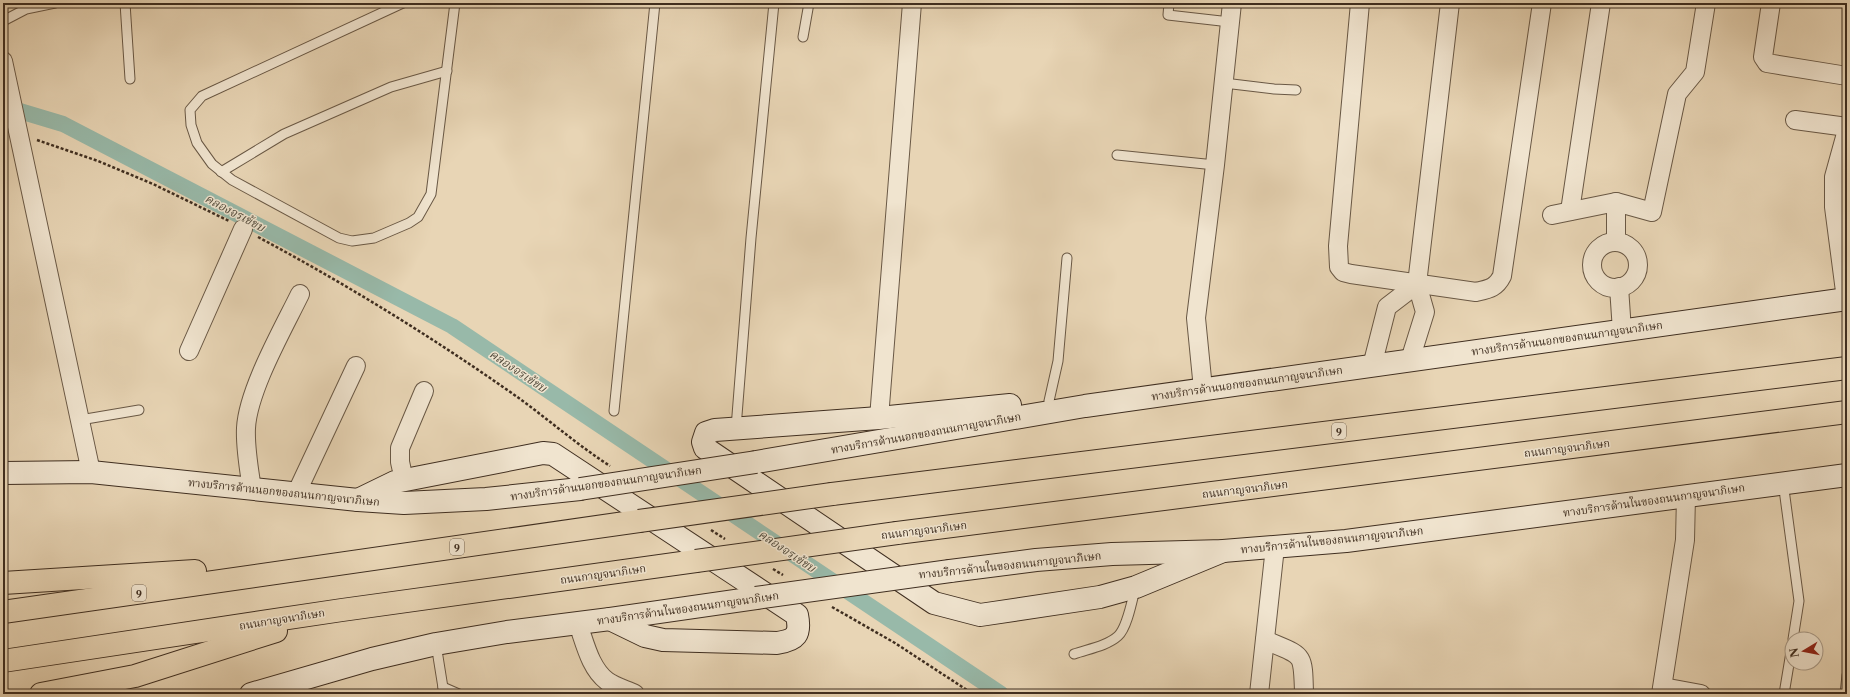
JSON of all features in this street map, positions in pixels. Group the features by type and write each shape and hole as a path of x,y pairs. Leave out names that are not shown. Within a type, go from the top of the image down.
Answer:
{"highway":[{"name":"9","path":"3,612 832,494 1847,368"},
{"name":"ถนนกาญจนาภิเษก","path":"3,661 342,610 897,533 1847,412"},
{"path":"3,583 152,575 225,568 276,573"},
{"path":"41,694 135,676 342,610"},
{"path":"96,694 135,676"}],"main road":[{"name":"ทางบริการด้านนอกของถนนกาญจนาภิเษก","path":"3,473 91,472 296,494 404,503 486,499 580,489 756,462 1085,406 1846,299"},
{"path":"1085,406 1067,402 1049,401 879,418 736,428 715,430 706,433 703,436 703,442 705,448 934,603 980,615 1100,597 1136,586 1223,551"},
{"path":"358,500 379,488 404,480 543,453 553,454 797,615 799,624 798,632 794,638 777,643 663,640 645,636 610,619"},
{"name":"ทางบริการด้านในของถนนกาญจนาภิเษก","path":"251,694 372,659 436,644 507,632 578,624 950,571 1036,560 1112,554 1223,551 1426,531 1783,482 1847,475"}],"street":[{"path":"879,418 912,3"},
{"path":"1203,389 1196,318 1215,165 1232,3"},
{"path":"1360,3 1338,246 1339,266 1342,272 1351,274 1476,292 1490,289 1497,285 1502,276 1542,3"},
{"path":"1410,360 1425,312 1417,284 1450,3"},
{"path":"1570,211 1602,3"},
{"path":"1552,215 1616,202 1652,212 1677,94 1695,72 1706,3"},
{"path":"1771,3 1763,57 1764,61 1767,63 1847,76"},
{"path":"3,61 91,472"},
{"path":"1795,120 1847,134 1834,177 1840,206 1846,299"},
{"path":"1616,202 1616,242"},
{"path":"189,351 243,229"},
{"path":"1616,242 1626,245 1632,250 1638,264 1634,278 1628,284 1618,287 1606,286 1600,283 1592,270 1591,262 1598,248 1604,244 1616,242"},
{"path":"1372,366 1387,307 1417,284"},
{"path":"1618,287 1622,330"},
{"path":"252,489 247,452 246,426 251,403 265,367 300,294"},
{"path":"296,494 356,366"},
{"path":"404,480 400,462 400,448 424,391"},
{"path":"1686,496 1685,540 1662,690 1700,694"},
{"path":"1259,694 1275,547"},
{"path":"578,624 591,661 597,671 608,681 636,694"},
{"path":"1265,640 1298,654 1302,661 1304,694"}],"lane":[{"path":"3,21 26,9 55,3"},
{"path":"125,3 130,79"},
{"path":"403,3 202,96 190,110 191,125 197,143 212,164 232,180 339,238 352,241 374,238 409,223 418,217 431,194 455,3"},
{"path":"614,411 655,3"},
{"path":"736,428 751,238 774,3"},
{"path":"803,37 809,3"},
{"path":"1169,3 1168,15 1230,22"},
{"path":"222,172 292,131 391,87 447,71"},
{"path":"1224,83 1296,90"},
{"path":"1117,155 1215,165"},
{"path":"1049,401 1058,361 1067,258"},
{"path":"80,420 139,410"},
{"path":"1783,482 1799,601 1794,631"},
{"path":"1074,654 1110,642 1119,636 1125,624 1136,586"},
{"path":"436,644 444,690 459,694"},
{"path":"1784,694 1788,671"},
{"path":"1845,694 1847,675"}],"path":[{"path":"19,139 35,139 98,161 185,198 319,269 415,327 504,387 615,469"},
{"path":"709,528 729,541"},
{"path":"769,567 790,579"},
{"path":"830,605 895,643 973,694"}],"waterway":[{"name":"คลองจรเข้ขบ","path":"3,106 63,124 452,326 1001,694"}]}
